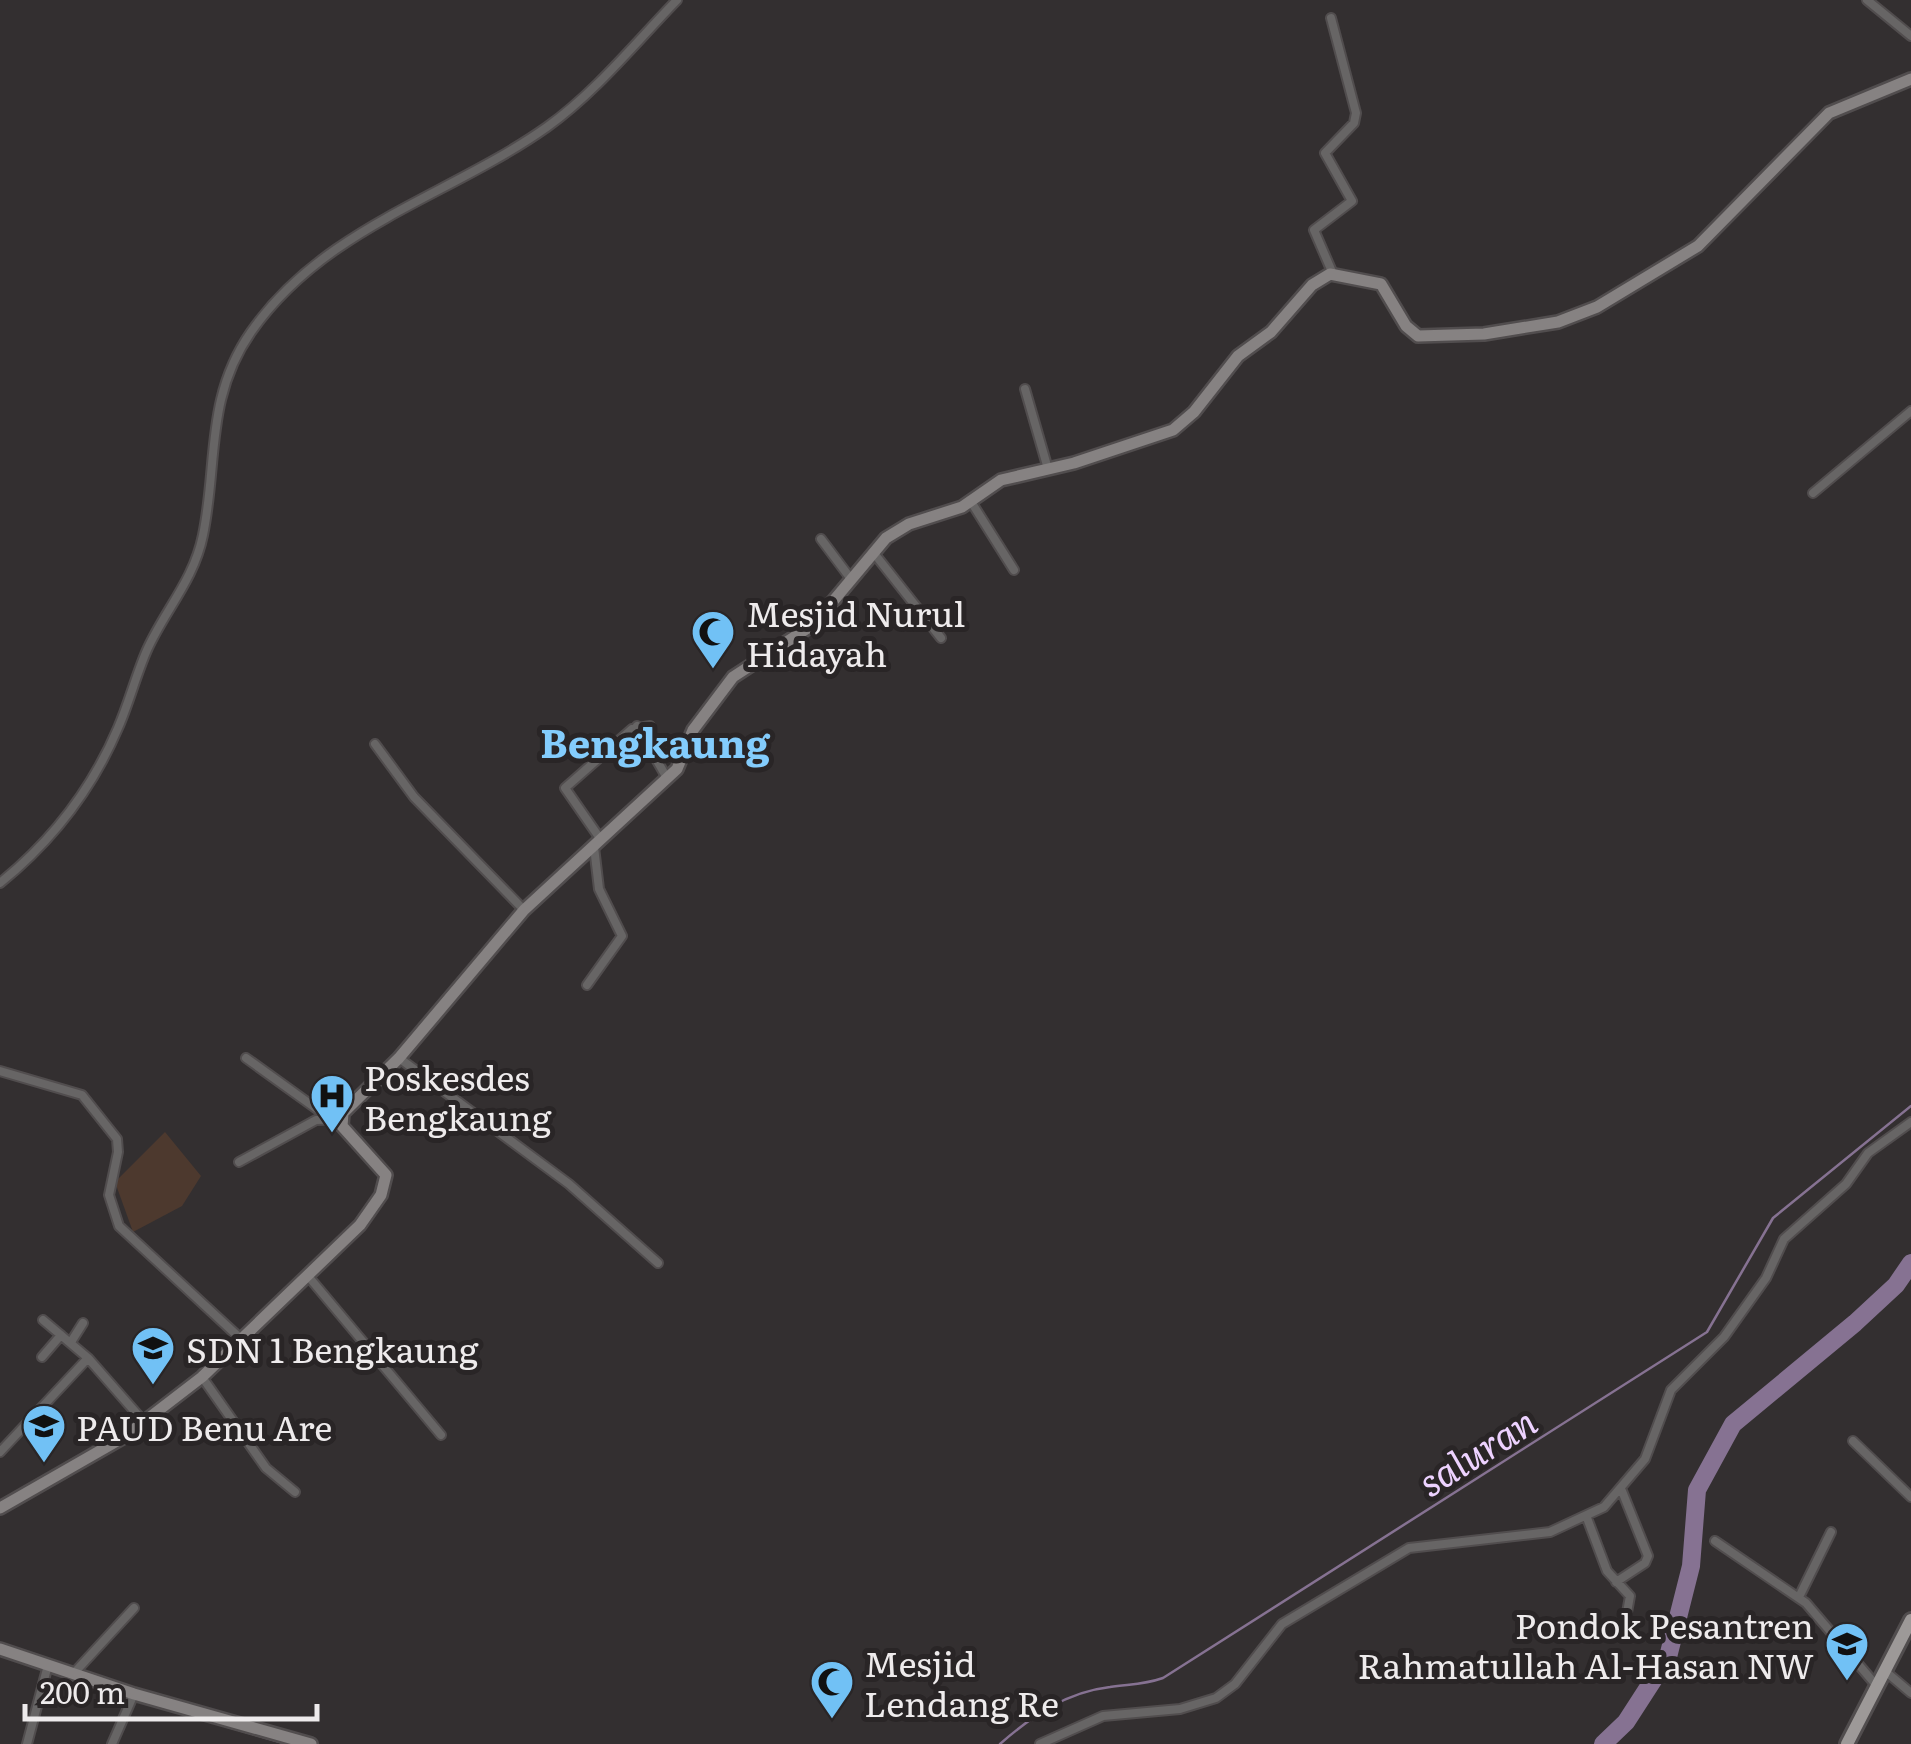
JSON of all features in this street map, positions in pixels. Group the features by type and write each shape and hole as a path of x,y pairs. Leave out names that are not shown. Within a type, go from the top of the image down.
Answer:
{"main road":[{"path":"1847,1744 1910,1624"}],"street":[{"path":"0,883 38,849 78,802 116,732 147,651 188,581 206,523 216,417 228,373 255,326 355,233 547,127 677,0"},
{"path":"1868,0 1911,36"},
{"path":"1331,18 1356,114 1325,155 1352,204 1314,230 1332,274"},
{"path":"239,1162 334,1118 399,1058 524,910 682,763 693,730 723,687 748,664 808,630 873,552 900,528 970,500 1001,480 1173,430 1194,412 1250,344 1271,332 1312,285 1332,274 1381,284 1406,326 1418,336 1484,334 1558,322 1597,307 1698,246 1828,113 1911,79"},
{"path":"1025,390 1048,469"},
{"path":"1813,493 1911,410"},
{"path":"970,500 1014,570"},
{"path":"821,539 851,579"},
{"path":"873,552 941,638"},
{"path":"637,726 668,778"},
{"path":"587,986 622,936 599,889 597,840 564,788 637,726 650,726"},
{"path":"375,744 414,796 524,910"},
{"path":"0,1508 85,1462 202,1377 368,1216 386,1179 384,1170 334,1118 246,1058"},
{"path":"399,1058 568,1184 658,1264"},
{"path":"0,1071 82,1095 117,1139 109,1195 120,1226 241,1339"},
{"path":"1040,1744 1103,1716 1191,1708 1216,1698 1235,1684 1282,1624 1408,1548 1538,1534 1587,1518 1622,1490 1651,1447 1672,1390 1724,1338 1766,1278 1784,1239 1846,1184 1868,1153 1911,1122"},
{"path":"308,1276 441,1435"},
{"path":"43,1320 88,1358 144,1422"},
{"path":"71,1342 83,1322"},
{"path":"42,1357 61,1334"},
{"path":"0,1452 88,1358"},
{"path":"202,1377 266,1468 294,1492"},
{"path":"1853,1440 1911,1497"},
{"path":"1616,1582 1645,1563 1648,1556 1622,1490"},
{"path":"1587,1518 1607,1570 1630,1598 1624,1629"},
{"path":"1799,1596 1831,1532"},
{"path":"1714,1541 1799,1596 1876,1685"},
{"path":"74,1674 134,1608"},
{"path":"0,1649 132,1697 286,1741 311,1744"},
{"path":"27,1744 47,1669"},
{"path":"1886,1671 1911,1692"},
{"path":"112,1744 132,1697"}],"shaded area":[{"path":"165,1132 201,1176 182,1206 133,1232 115,1182"}],"waterway":[{"name":"saluran","path":"1000,1744 1064,1700 1094,1690 1163,1678 1707,1332 1773,1218 1911,1106"},
{"path":"1603,1744 1626,1722 1668,1657 1691,1566 1697,1490 1733,1424 1855,1323 1896,1285 1911,1263"},
{"name":"saluran","path":"225,1726 287,1744"}],"place":[{"name":"Mesjid Nurul Hidayah","path":"713,670"},
{"name":"Poskesdes Bengkaung","path":"332,1134"},
{"name":"SDN 1 Bengkaung","path":"153,1386"},
{"name":"PAUD Benu Are","path":"44,1464"},
{"name":"Pondok Pesantren Rahmatullah Al-Hasan NW","path":"1847,1682"},
{"name":"Mesjid Lendang Re","path":"832,1720"}],"district":[{"name":"Bengkaung","path":"655,740"}]}
